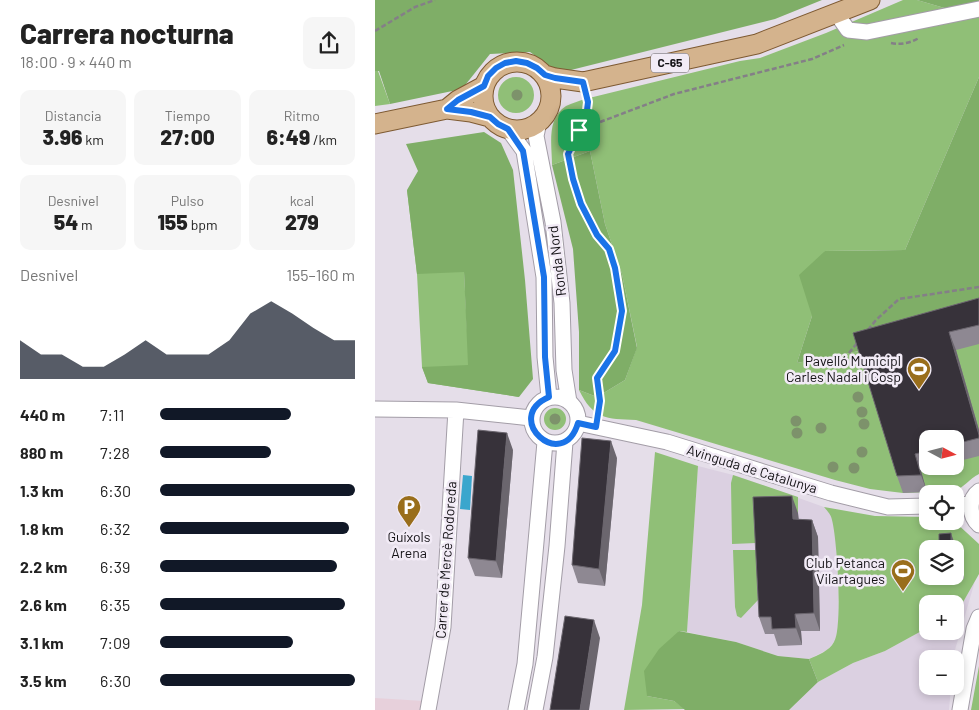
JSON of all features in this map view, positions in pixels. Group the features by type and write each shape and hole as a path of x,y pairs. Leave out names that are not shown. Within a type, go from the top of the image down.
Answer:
{"main road":[{"name":"C-65","path":"545,75 583,82 757,44 870,0"},
{"path":"511,62 527,63 545,75 550,90 550,105 546,114 539,122 530,128 508,129 490,117 485,108 484,86 488,76 496,68 511,62"},
{"name":"C-65","path":"550,105 583,82"},
{"path":"447,109 458,100 484,86"},
{"path":"375,124 447,109 490,117"}],"street":[{"path":"836,13 848,30 867,32 979,9"},
{"name":"Ronda Nord","path":"539,122 536,136 554,231 562,303 564,370 569,402 575,408 578,423"},
{"name":"Ronda Nord","path":"508,129 523,151 544,277 545,357 549,397"},
{"path":"569,402 556,397 549,397 537,405 531,418 535,432 545,442 552,444 565,442 576,430 578,423"},
{"path":"375,409 456,410 531,418"},
{"name":"Carrer de Mercè Rodoreda","path":"428,710 443,627 456,410"},
{"name":"Avinguda de Catalunya","path":"578,423 667,442 814,488 888,507 919,506"},
{"path":"516,710 525,664 545,442"},
{"path":"535,710 545,657 557,546 565,442"},
{"path":"979,491 976,493 971,504 971,514 979,525"},
{"path":"964,504 971,504"},
{"path":"960,710 974,629 979,617"}],"path":[{"path":"375,31 415,7 435,0"},
{"path":"889,43 899,45 913,41 931,30 943,16"},
{"path":"579,130 674,94 812,59 847,44"},
{"path":"583,82 588,102 586,118 568,154 581,204 597,235 609,249 615,268 622,311 615,351 597,378 600,401 596,427"},
{"path":"865,333 899,299 979,287"},
{"path":"849,353 860,339"}],"shaded area":[{"path":"698,466 737,476 824,507 832,516 836,534 839,621 835,641 827,650 809,659 778,656 736,642 687,632"},
{"path":"975,581 964,619 964,600"},
{"path":"919,632 919,640 958,640 955,650 919,650 919,695 950,695 949,710 789,710 818,682 853,663 885,651"},
{"path":"375,698 424,701 422,710 375,710"}],"green space":[{"path":"375,0 822,0 775,19 559,73 530,52 490,54 462,89 390,104 379,71 375,71"},
{"path":"903,0 917,0 979,18 979,77 905,250 825,251 812,316 797,363 859,351 979,316 979,474 964,485 919,485 919,492 903,493 870,489 636,420 602,416 590,407 579,390 597,397 625,380 637,347 622,274 605,224 590,151 552,165 551,133 555,118 566,106 585,99 740,61 760,58 826,33"},
{"path":"917,0 979,0 979,18"},
{"path":"375,71 378,71 390,104 375,106"},
{"path":"516,77 523,78 529,82 533,88 533,102 529,108 523,112 516,113 509,112 503,108 499,102 498,95 499,88 503,82 509,78"},
{"path":"979,77 979,316 859,351 797,363 812,316 799,275 825,251 905,250"},
{"path":"484,132 501,143 513,170 533,379 519,397 428,383 422,367 468,365 464,272 417,274 407,190 418,171 406,144"},
{"path":"590,151 605,224 622,274 637,348 625,380 597,397 579,390 579,332 573,249 552,165"},
{"path":"407,190 447,235 464,272 467,330 519,397 428,383 422,367 417,274"},
{"path":"555,408 563,411 566,419 563,427 555,430 547,427 544,419 547,411"},
{"path":"655,452 698,466 687,632 679,631 647,696 674,701 685,709 624,710 642,605"},
{"path":"733,475 798,497 798,513 760,515 756,543 732,544 731,483"},
{"name":"Club Petanca Vilartagues","path":"824,507 875,516 919,517 919,530 964,530 979,544 979,574 964,600 964,595 919,595 919,632 885,651 853,663 818,682 809,659 832,645 837,633 838,619 836,545 830,514"},
{"path":"733,550 756,550 758,600 741,618 737,616 735,607"},
{"path":"679,631 736,642 778,656 809,659 818,682 789,710 685,710 674,701 647,696 644,671 659,649"},
{"path":"979,666 979,710 971,710"}],"water":[{"path":"463,475 472,476 470,510 460,509"}],"building":[{"name":"Pavelló Municipl Carles Nadal i Cosp","path":"979,298 979,325 949,332 979,438 964,442 964,430 919,430 919,453 915,454 919,475 921,475 897,476 853,333"},
{"path":"478,430 507,433 496,561 468,558"},
{"path":"582,438 611,441 599,569 572,565"},
{"path":"792,496 793,519 812,520 814,613 795,614 796,628 772,629 771,617 759,617 753,497"},
{"path":"951,533 951,540 939,540 939,534"},
{"path":"565,616 594,620 580,710 550,710"}],"place":[{"name":"Pavelló Municipl Carles Nadal i Cosp","path":"919,390"},
{"name":"Guíxols Arena","path":"409,528"},
{"name":"Club Petanca Vilartagues","path":"903,592"}],"route":[{"path":"516,61 527,63 545,75 583,82 588,102 586,118 579,130 568,154 573,179 581,204 597,235 609,249 615,268 622,311 615,351 602,367 597,378 600,401 596,427 578,423 576,430 565,442 552,444 539,438 532,425 531,418 537,405 549,397 545,357 544,277 523,151 508,129 490,117 447,109 458,100 484,86 488,76 496,68 505,63 516,61"}]}
